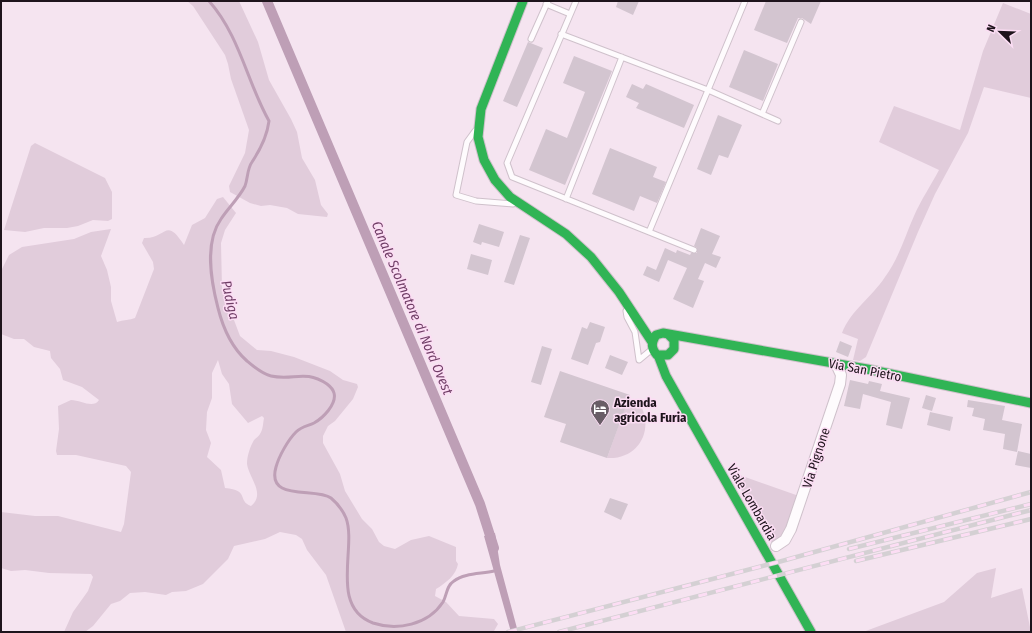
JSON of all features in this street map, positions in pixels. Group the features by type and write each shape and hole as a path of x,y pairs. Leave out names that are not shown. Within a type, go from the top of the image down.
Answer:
{"street":[{"name":"Viale Lombardia","path":"524,1 484,99 478,127 481,149 490,173 506,194 519,204 551,222 580,246 594,261 627,306 654,349 671,385 810,632"},
{"name":"Viale Lombardia","path":"508,42 529,1"},
{"name":"Viale Lombardia","path":"627,306 665,334"},
{"name":"Via San Pietro","path":"665,334 698,338 836,364 1031,403"},
{"path":"671,385 673,350 674,340 665,334 656,335 654,349 664,356 673,350 687,340 698,338"},
{"name":"Via Pignone","path":"776,546 785,540 791,529 840,384 841,375 836,364"}],"lane":[{"path":"576,1 507,163 512,178 694,250"},
{"path":"649,232 745,1"},
{"path":"531,39 547,2 570,14"},
{"path":"762,114 801,22"},
{"path":"562,34 708,90 778,121"},
{"path":"566,199 622,57"},
{"path":"478,127 467,142 456,195 476,201 519,204"},
{"path":"627,306 627,317 635,332 639,360 654,349"}],"shaded area":[{"path":"187,1 239,1 258,42 269,80 297,132 302,158 315,180 321,205 328,214 327,217 298,214 287,208 270,205 261,206 250,203 230,192 229,186 245,153 249,130 231,79 225,55 193,6"},
{"path":"1003,3 1031,14 1031,98 984,87 968,133 935,194 866,357 860,361 853,360 858,339 842,333 856,310 880,284 890,270 917,210 939,170 879,142 894,106 960,130 983,51"},
{"path":"35,143 105,178 112,192 112,219 108,221 93,220 78,226 67,228 44,228 25,232 4,230 31,146"},
{"path":"223,197 236,213 225,230 221,243 222,288 240,336 257,350 271,351 294,357 330,371 343,380 357,384 358,387 353,399 335,421 328,426 323,436 323,443 340,474 345,491 362,519 372,529 379,542 384,546 395,549 411,540 429,536 456,547 457,568 450,578 436,589 435,596 446,602 459,616 494,619 498,624 494,631 346,632 326,575 307,550 302,539 296,535 280,532 265,539 234,546 228,559 203,584 186,591 172,592 166,595 145,592 130,593 120,601 111,604 93,626 85,632 64,632 73,612 88,591 93,577 91,574 49,573 25,570 11,571 1,568 1,512 35,516 58,516 121,532 124,524 131,472 126,466 76,455 57,455 56,451 59,429 58,406 71,400 94,404 99,400 82,387 63,380 60,369 51,358 50,351 34,347 24,339 14,339 1,334 1,271 9,255 22,247 74,239 91,232 111,229 101,256 107,270 111,287 111,301 117,322 133,319 135,318 154,269 153,262 142,243 144,238 152,237 169,230 178,236 184,245 192,225 205,218 217,199","holes":["218,360 222,374 229,384 232,404 248,423 262,416 264,418 261,432 254,440 249,452 247,464 257,491 257,496 251,506 247,504 241,493 233,489 225,488 221,470 207,457 211,443 206,430 207,412 212,398 212,373"]},
{"path":"635,404 641,406 645,416 644,434 640,442 627,454 607,458 626,405 634,407"},
{"path":"731,472 799,496 790,523 783,535 772,543"},
{"path":"495,533 500,565 518,632 511,632 484,536"},
{"path":"996,568 991,598 1022,588 1031,632 863,632 944,602 977,573"}],"building":[{"path":"618,1 639,1 633,15 616,7"},
{"path":"766,1 821,1 811,24 802,18 798,18 787,43 754,30"},
{"path":"528,42 543,48 517,107 503,101"},
{"path":"744,50 778,64 763,101 729,87"},
{"path":"574,56 612,71 565,185 529,170 546,129 567,138 585,92 563,83"},
{"path":"632,84 643,89 646,84 694,105 684,128 636,108 639,103 626,97"},
{"path":"718,115 742,125 728,158 719,155 711,175 697,169"},
{"path":"610,148 657,167 653,177 666,182 657,203 640,196 634,211 592,194"},
{"path":"479,224 504,232 499,247 482,242 481,245 473,242"},
{"path":"701,228 720,236 712,254 721,257 716,268 705,263 698,279 704,281 693,308 673,299 687,268 668,260 659,282 643,275 647,266 656,270 665,248 676,253 677,250 690,255 691,253 697,253 697,248 694,246"},
{"path":"520,235 530,238 514,285 504,282"},
{"path":"471,254 492,260 488,275 467,269"},
{"path":"590,322 605,327 600,342 596,343 588,365 571,359 582,327 587,329"},
{"path":"840,341 852,346 848,357 836,352"},
{"path":"542,346 552,349 541,385 531,382"},
{"path":"610,355 628,362 622,375 605,368"},
{"path":"560,371 630,395 607,458 560,442 566,424 544,417"},
{"path":"850,380 868,384 869,381 882,384 880,391 910,398 902,429 886,425 891,402 863,394 860,409 844,406"},
{"path":"926,395 936,398 932,411 922,408"},
{"path":"968,400 1005,406 1002,420 1022,424 1017,452 1003,449 1005,434 983,430 985,419 972,416 974,408 967,407"},
{"path":"930,412 953,417 950,431 927,425"},
{"path":"1018,451 1031,454 1031,468 1015,465"},
{"path":"610,498 628,504 621,520 604,512"}],"waterway":[{"name":"Pudiga","path":"209,1 220,15 236,44 261,106 269,121 263,143 250,165 245,186 240,195 221,219 212,239 210,262 211,274 220,315 228,337 236,350 258,370 271,376 312,377 327,384 332,388 334,393 333,402 325,414 314,423 298,430 287,444 276,467 275,478 278,485 294,492 324,495 331,498 342,510 349,530 347,575 348,590 352,604 360,615 373,623 402,626 421,621 437,610 443,602 449,585 458,578 494,571"},
{"name":"Canale Scolmatore di Nord Ovest","path":"267,1 480,504 494,548"}],"railway":[{"path":"508,632 782,561 1031,492"},
{"path":"849,549 1031,504"},
{"path":"559,632 1031,510"},
{"path":"856,561 1031,519"}],"traffic: fast":[{"path":"523,1 481,109 478,137 484,160 495,180 510,197 566,234 591,257 619,292 652,342"},
{"path":"668,334 674,340 674,349 668,355 657,355 652,345 653,341 656,335 663,333 867,369 1031,403"},
{"path":"658,355 666,376 811,632"}],"place":[{"name":"Azienda agricola Furia","path":"600,426"}]}
